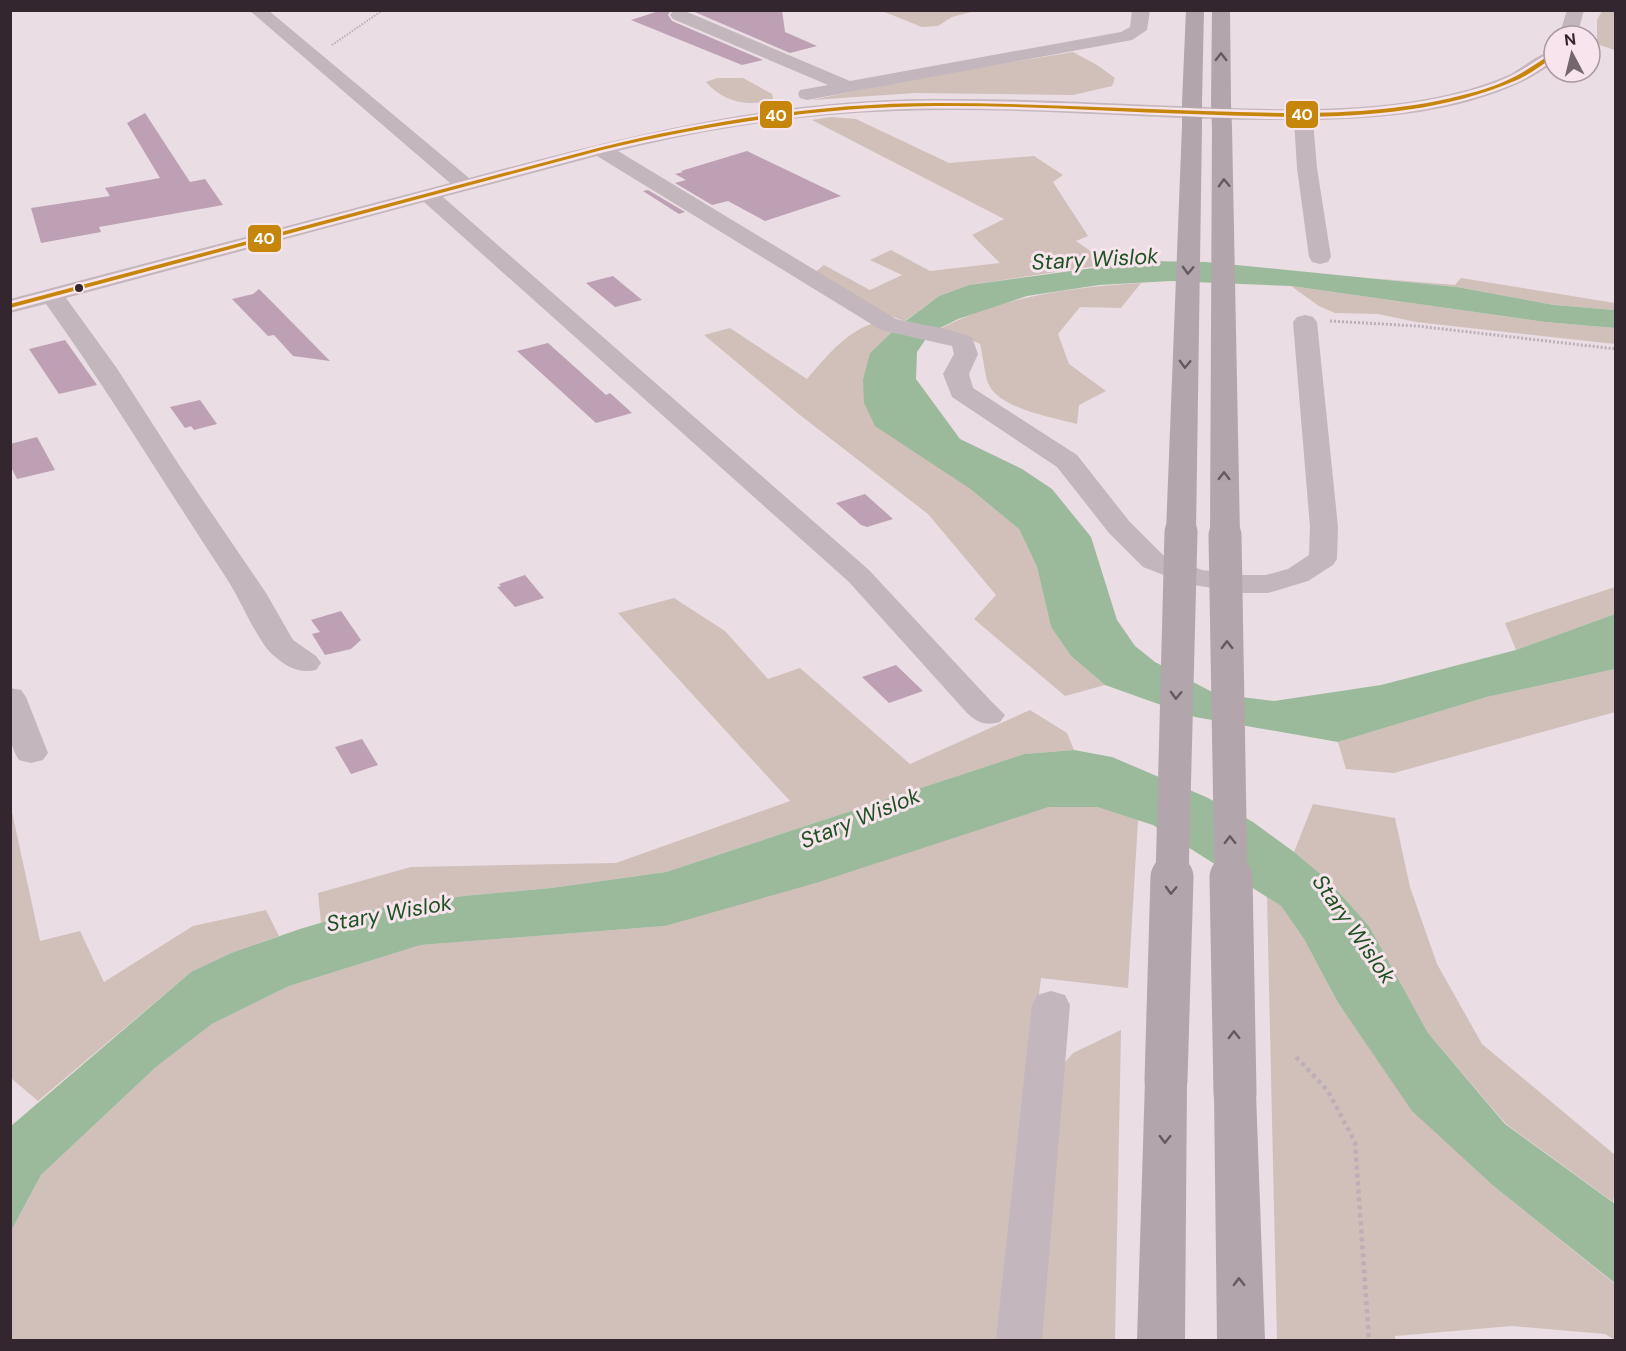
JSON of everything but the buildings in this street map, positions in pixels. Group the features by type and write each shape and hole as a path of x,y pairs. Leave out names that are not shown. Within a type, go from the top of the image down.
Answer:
{"main road":[{"path":"1161,1341 1195,10"},
{"path":"1221,10 1221,103 1226,237 1223,307 1225,535 1241,1341"}],"street":[{"path":"257,10 311,58 465,185"},
{"path":"795,111 791,103 800,96 1134,34 1138,30 1142,10"},
{"path":"680,15 847,86"},
{"path":"10,306 600,149 669,132 795,111 956,104 1303,114 1381,110 1465,96 1517,78 1542,62"},
{"path":"1303,114 1307,168 1320,257"},
{"path":"600,149 890,325 946,336 963,342 966,354 956,374 961,392 1067,460 1119,527 1152,561 1197,578 1244,584 1268,584 1298,575 1323,559 1324,527 1305,322"},
{"path":"428,195 859,576 978,706 989,715"},
{"path":"52,295 104,367 167,468 251,593 281,646 305,663"},
{"path":"10,697 30,753"},
{"path":"1019,1341 1051,1005"}],"path":[{"path":"311,58 383,10"},
{"path":"1305,322 1417,326 1616,349"},
{"path":"1296,1057 1328,1091 1355,1142 1369,1341"}],"shaded area":[{"path":"882,11 975,11 952,17 938,26 922,27"},
{"path":"1602,11 1615,11 1615,50 1602,46 1602,24 1597,24"},
{"path":"1073,52 1115,78 1112,86 1073,95 915,93 812,100 928,76"},
{"path":"717,78 743,78 772,94 773,99 746,103 729,99 706,82"},
{"path":"831,117 856,119 949,163 1034,156 1063,175 1053,182 1088,236 1076,241 1109,264 969,285 939,296 905,321 873,310 814,273 824,265 870,290 902,275 870,260 891,250 930,271 1000,263 972,235 1004,219 812,120"},
{"path":"1370,278 1455,285 1461,278 1615,303 1615,310 1554,305 1457,287"},
{"path":"1141,283 1121,308 1080,307 1058,334 1069,364 1106,391 1079,405 1077,424 1028,411 1004,400 989,385 980,344 961,335 938,330 986,309 1011,302 1088,287"},
{"path":"1291,286 1545,322 1615,328 1615,344 1416,322 1378,314 1335,313 1319,306"},
{"path":"871,324 895,329 870,353 969,488 1019,529 1037,567 1051,627 1071,656 1105,685 1065,696 974,619 996,595 928,514 800,415 704,335 730,328 807,379 844,340"},
{"path":"1615,587 1615,614 1516,650 1505,623"},
{"path":"674,598 725,631 768,679 800,668 910,764 1030,710 1067,733 1074,750 1024,754 666,872 551,888 463,896 357,912 321,923 318,893 411,867 616,863 790,801 618,613"},
{"path":"1615,669 1615,712 1394,773 1346,769 1338,742 1487,697"},
{"path":"10,803 40,941 80,931 104,982 193,926 266,910 279,936 231,953 191,972 38,1101 11,1078"},
{"path":"1313,804 1395,818 1410,887 1437,964 1482,1044 1615,1155 1613,1202 1506,1124 1428,1033 1369,926 1329,881 1294,852"},
{"path":"1049,807 1097,807 1138,820 1128,988 1041,978 1030,1069 1008,1340 11,1340 11,1231 41,1175 156,1067 212,1024 289,986 421,945 665,926"},
{"path":"1267,897 1281,906 1304,939 1337,1001 1496,1188 1615,1284 1615,1340 1605,1334 1512,1326 1395,1336 1395,1340 1277,1340"},
{"path":"1121,1030 1115,1340 1032,1340 1053,1076 1073,1053"}],"water":[{"path":"1145,261 1206,262 1457,287 1554,305 1615,310 1615,328 1545,322 1291,286 1170,281 1099,285 1027,296 958,319 930,333 917,352 916,379 960,439 1022,469 1052,489 1091,537 1117,620 1135,646 1155,662 1216,694 1274,701 1381,685 1516,650 1615,614 1615,669 1487,697 1338,742 1195,717 1105,685 1071,656 1051,627 1037,567 1019,529 969,488 875,426 864,403 863,380 870,353 895,329 939,296 969,285"},
{"name":"Stary Wislok","path":"1074,750 1112,757 1206,797 1253,822 1329,881 1369,926 1428,1033 1505,1124 1615,1204 1616,1284 1496,1188 1412,1111 1337,1001 1304,939 1281,906 1153,825 1097,807 1049,807 819,882 665,926 421,945 289,986 212,1024 156,1067 41,1175 11,1231 11,1126 191,972 231,953 357,912 463,896 551,888 666,872 1024,754"}],"transit line":[{"name":"40","path":"10,306 600,149 710,125 822,110 934,104 1276,115 1377,111 1427,105 1474,94 1517,78 1542,62"}]}
